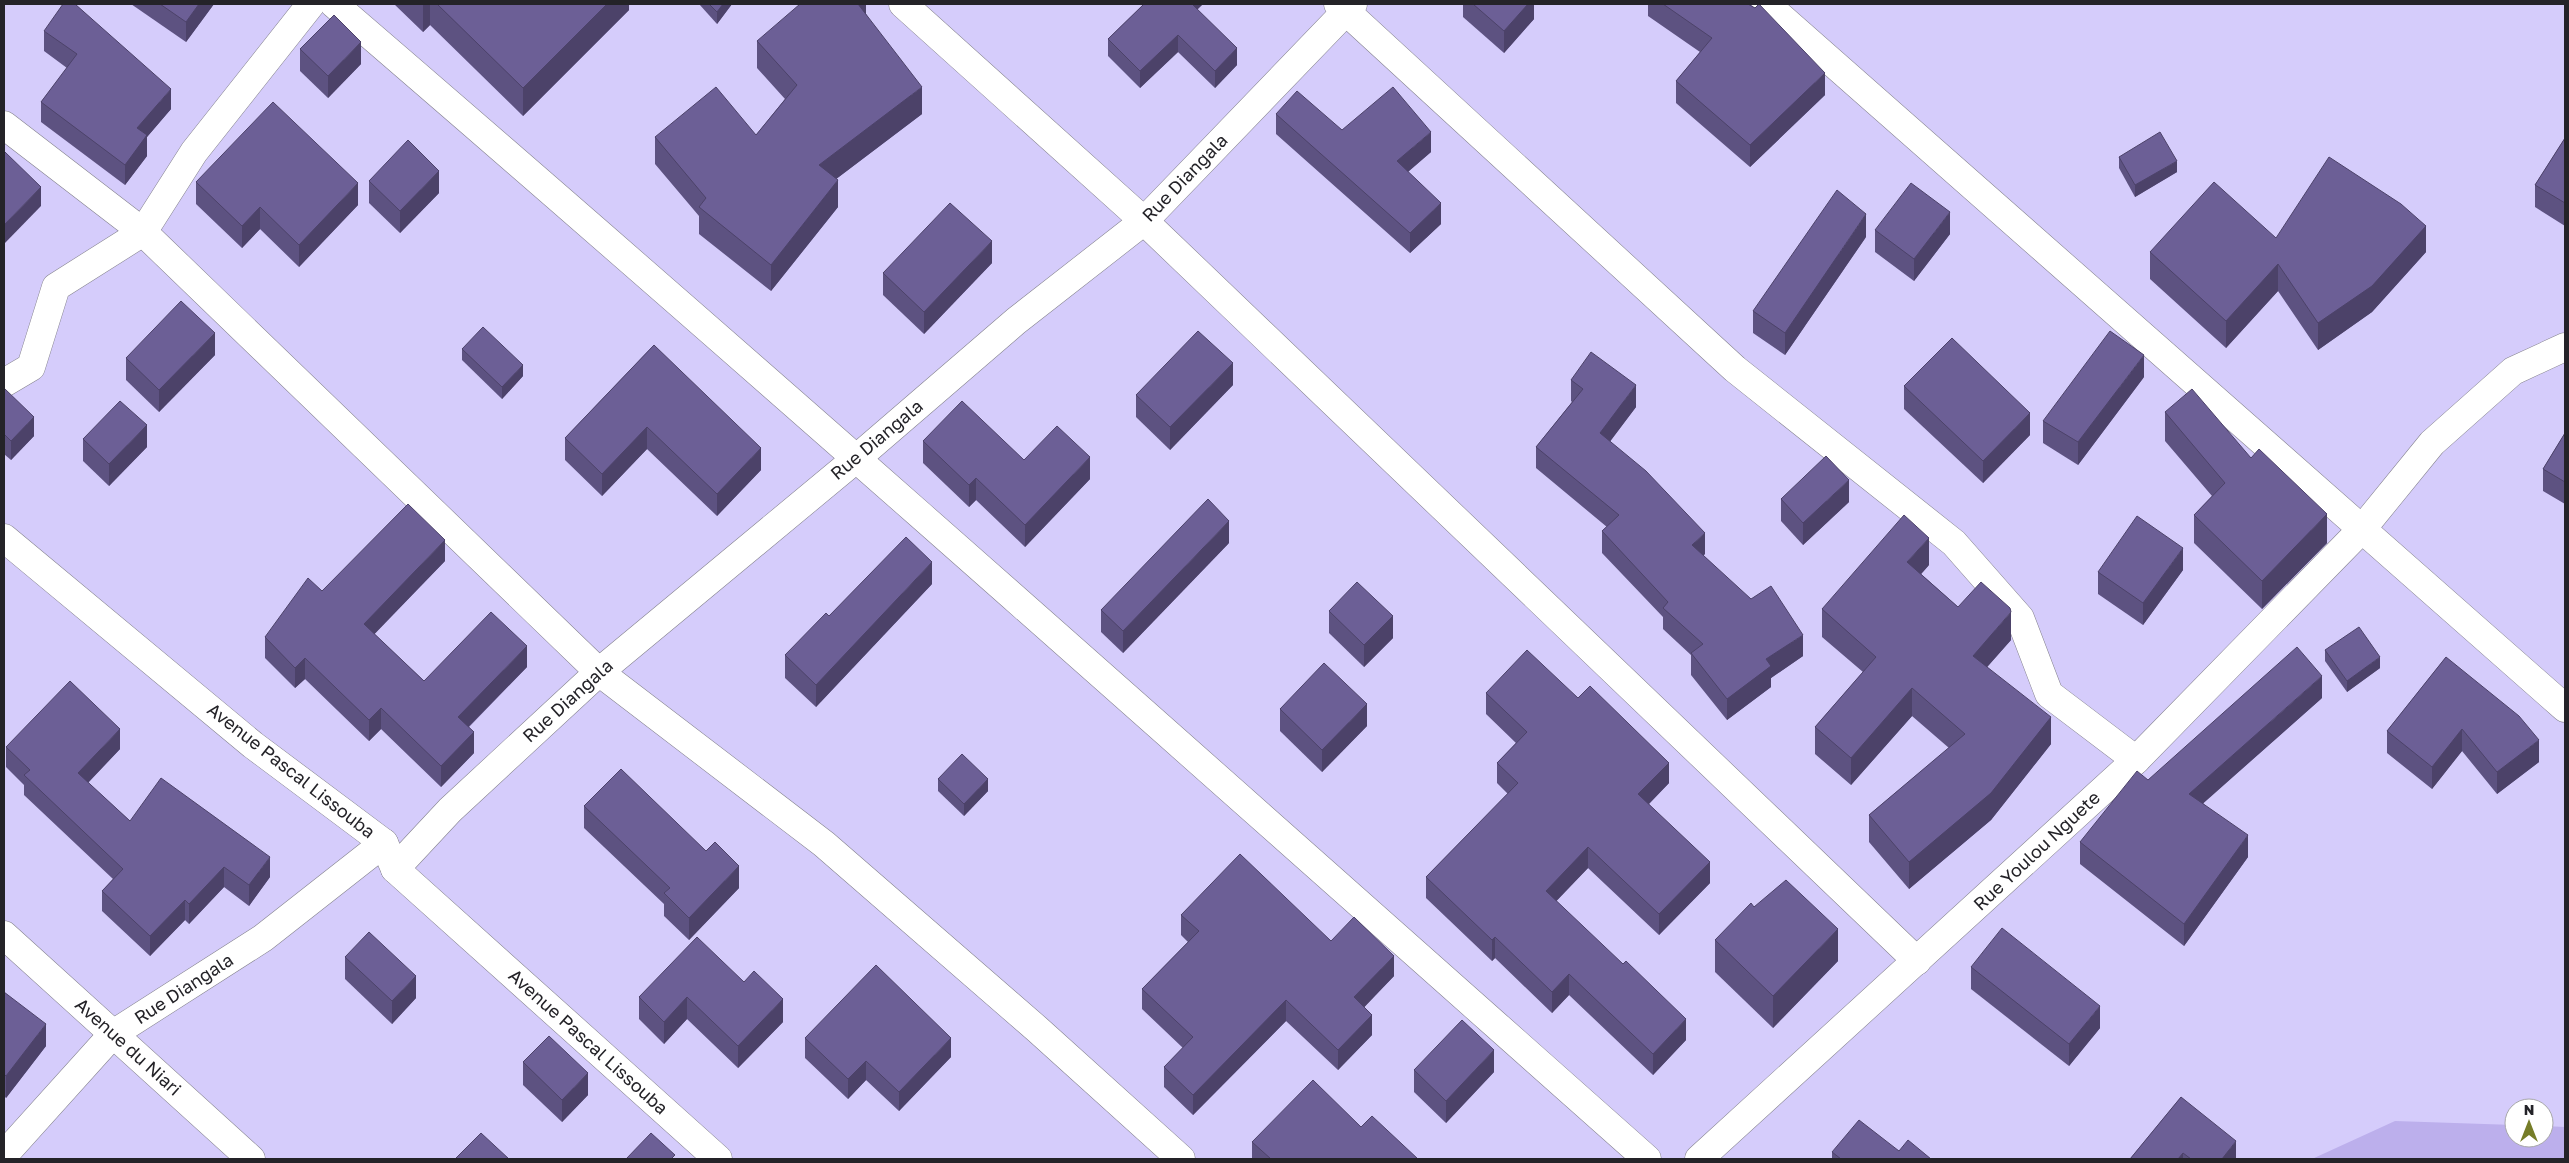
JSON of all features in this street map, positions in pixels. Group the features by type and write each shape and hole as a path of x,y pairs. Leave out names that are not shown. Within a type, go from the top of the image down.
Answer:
{"street":[{"path":"4,383 31,367 56,286 143,232 194,152 311,4"},
{"path":"334,4 569,205 857,458 1647,1159"},
{"path":"903,4 1144,222 1917,960"},
{"path":"1766,4 2565,708"},
{"path":"1346,6 1735,369 1954,543 2020,618 2049,694 2136,760"},
{"name":"Rue Diangala","path":"395,869 450,810 599,672 857,458 1016,321 1144,222 1346,6"},
{"path":"4,124 143,232 599,672 824,844 1037,1029 1181,1159"},
{"name":"Rue Youlou Nguete","path":"1699,1159 2136,760 2362,529 2432,443 2513,371 2565,347"},
{"name":"Avenue Pascal Lissouba","path":"4,538 253,745 384,843 395,869 718,1159"},
{"name":"Rue Diangala","path":"4,1155 113,1034 263,938 384,843"},
{"name":"Avenue du Niari","path":"4,935 252,1159"}],"shaded area":[{"path":"4,4 2565,4 2565,1159 4,1159"},
{"path":"2395,1121 2504,1125 2504,1148 2554,1148 2554,1126 2565,1127 2565,1159 2312,1159"}],"building":[{"path":"63,4 75,4 171,89 137,128 147,135 125,165 41,102 77,54 44,31"},
{"path":"160,4 199,4 186,22"},
{"path":"437,4 607,4 523,88"},
{"path":"709,4 723,4 717,12"},
{"path":"800,4 858,4 922,87 819,165 838,180 771,265 699,207 706,198 655,137 716,87 756,135 797,85 757,41"},
{"path":"1144,4 1192,4 1237,48 1215,71 1178,35 1140,71 1108,39"},
{"path":"1473,4 1528,4 1504,31"},
{"path":"1663,4 1748,4 1755,8 1759,4 1825,73 1750,145 1676,81 1712,38"},
{"path":"334,15 361,42 328,76 300,49"},
{"path":"1393,87 1431,132 1397,161 1441,203 1410,233 1276,114 1297,91 1342,130"},
{"path":"273,102 358,183 299,245 260,207 242,226 196,182"},
{"path":"2160,132 2177,161 2135,185 2119,157"},
{"path":"2565,138 2565,203 2535,185"},
{"path":"408,140 439,171 400,211 369,181"},
{"path":"4,153 41,187 4,225"},
{"path":"2329,157 2401,204 2426,226 2372,286 2318,323 2278,264 2226,321 2150,252 2214,182 2276,238"},
{"path":"1911,183 1950,212 1914,259 1875,230"},
{"path":"1837,190 1866,214 1785,333 1753,311"},
{"path":"950,203 992,241 924,312 883,273"},
{"path":"181,301 215,333 159,390 126,358"},
{"path":"483,327 523,365 502,387 462,349"},
{"path":"1198,331 1233,363 1170,427 1136,395"},
{"path":"2110,331 2144,355 2078,442 2043,421"},
{"path":"1952,338 2030,413 1983,461 1904,386"},
{"path":"654,345 761,448 717,494 647,427 602,474 565,438"},
{"path":"1591,352 1636,385 1600,433 1646,471 1705,533 1692,545 1751,599 1771,586 1803,635 1766,659 1771,666 1727,699 1691,653 1703,644 1663,608 1668,602 1602,531 1619,515 1536,447 1583,389 1571,380"},
{"path":"4,388 34,417 11,441 4,434"},
{"path":"2192,389 2251,458 2259,449 2327,514 2262,581 2194,515 2225,483 2165,412"},
{"path":"120,401 147,425 109,464 83,439"},
{"path":"962,401 1024,460 1057,426 1090,457 1025,525 976,478 969,485 923,441"},
{"path":"2565,433 2565,482 2543,469"},
{"path":"1826,456 1849,480 1803,523 1781,499"},
{"path":"1208,499 1229,521 1123,631 1101,610"},
{"path":"408,504 445,540 364,624 424,681 491,612 527,646 458,717 474,732 441,766 381,708 369,720 305,658 295,668 265,637 308,578 322,591"},
{"path":"1904,515 1929,538 1907,562 1958,607 1981,582 2010,608 2011,612 1973,656 2051,717 1991,793 1909,862 1869,815 1965,734 1912,688 1851,758 1815,727 1876,657 1822,609"},
{"path":"2137,516 2183,548 2143,603 2098,572"},
{"path":"906,537 932,562 816,685 785,655 826,613 829,616"},
{"path":"1357,582 1393,616 1364,645 1329,611"},
{"path":"2359,627 2380,657 2347,681 2325,650"},
{"path":"2297,647 2322,676 2189,794 2248,835 2184,924 2080,842 2137,771 2148,780"},
{"path":"1527,650 1578,698 1590,686 1669,763 1638,794 1710,862 1659,914 1588,847 1546,891 1623,964 1626,961 1686,1019 1653,1054 1569,974 1552,992 1495,937 1492,940 1426,877 1518,783 1497,763 1527,732 1486,693"},
{"path":"2446,657 2519,716 2539,740 2497,772 2462,729 2432,767 2387,731"},
{"path":"1324,663 1367,704 1322,750 1280,709"},
{"path":"70,681 120,729 78,773 130,821 161,778 270,857 249,885 224,867 189,904 185,900 150,936 102,891 123,869 24,775 30,770 6,747"},
{"path":"962,754 988,779 964,804 938,779"},
{"path":"621,769 706,851 715,842 739,866 689,918 664,893 670,888 584,806"},
{"path":"1240,854 1331,941 1354,917 1394,956 1354,997 1372,1015 1338,1050 1286,1000 1193,1095 1164,1067 1193,1037 1142,989 1199,931 1181,915"},
{"path":"1786,880 1838,929 1773,996 1715,940 1751,903 1754,907"},
{"path":"2002,928 2100,1006 2069,1044 1971,967"},
{"path":"369,932 416,976 392,1001 345,957"},
{"path":"697,937 744,982 754,971 783,999 738,1046 687,997 664,1022 639,997"},
{"path":"876,965 951,1038 899,1092 866,1061 848,1079 805,1038"},
{"path":"4,992 46,1024 6,1076 4,1074"},
{"path":"1462,1020 1494,1050 1446,1101 1414,1070"},
{"path":"549,1036 588,1073 562,1100 523,1062"},
{"path":"1313,1080 1361,1127 1372,1116 1418,1159 1271,1159 1252,1142"},
{"path":"2181,1097 2236,1141 2222,1159 2191,1159 2183,1153 2178,1159 2130,1159"},
{"path":"1859,1120 1899,1151 1908,1140 1931,1159 1841,1159 1832,1152"},
{"path":"481,1133 509,1159 455,1159"},
{"path":"651,1133 675,1155 671,1159 626,1159"}]}
